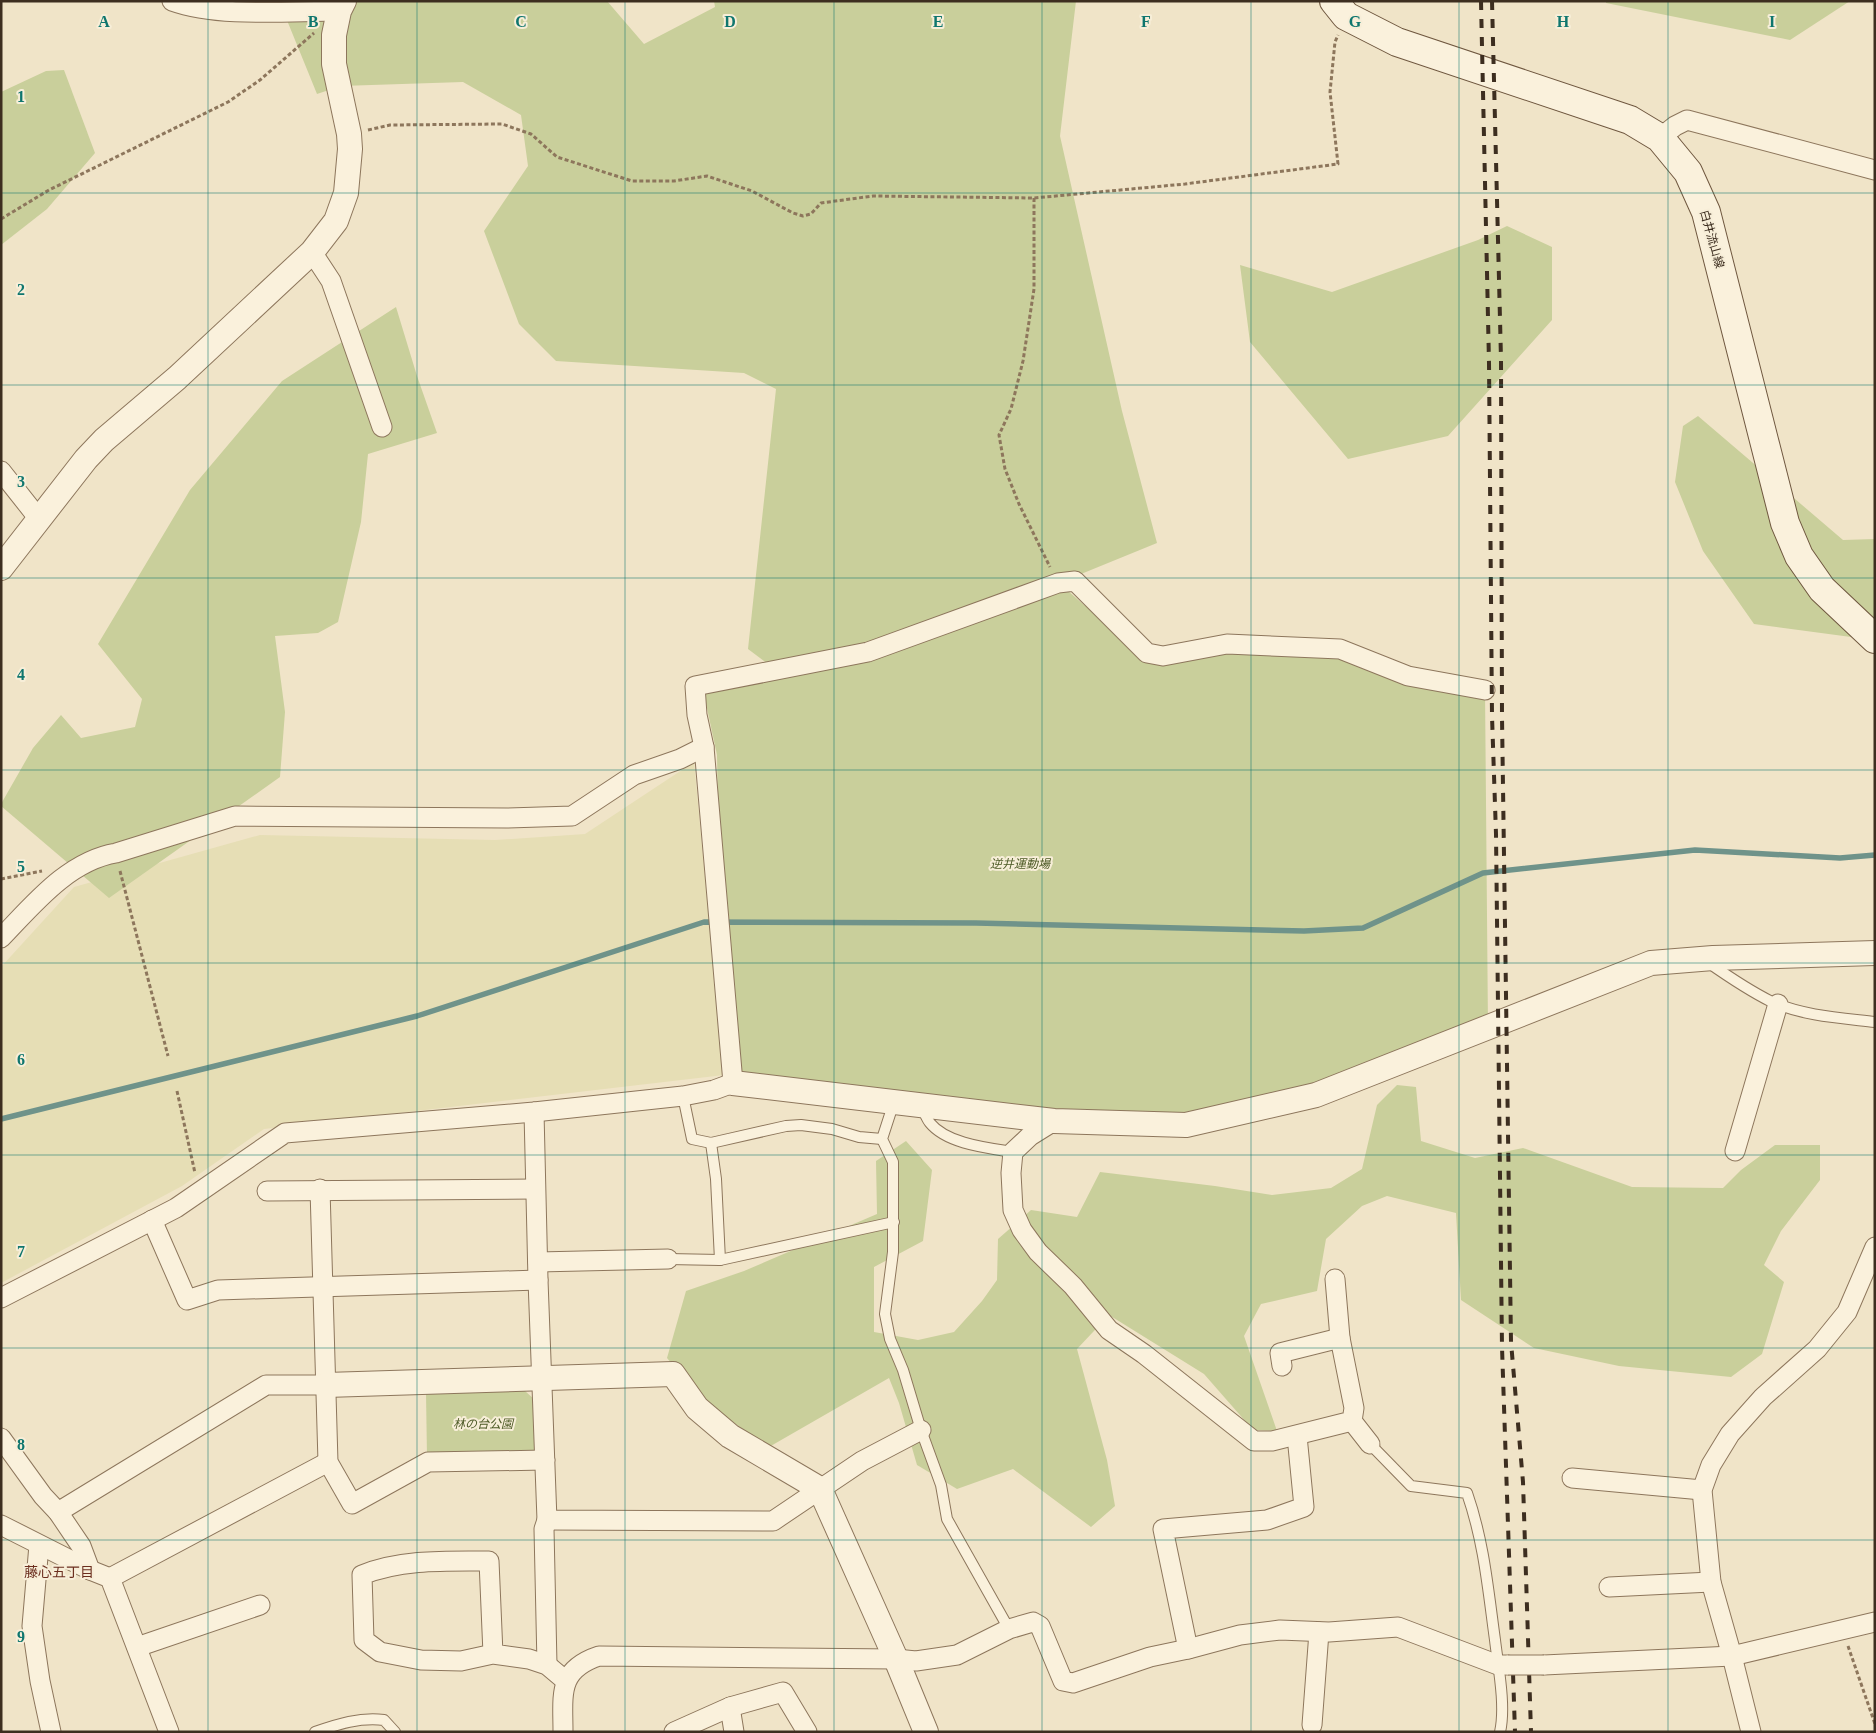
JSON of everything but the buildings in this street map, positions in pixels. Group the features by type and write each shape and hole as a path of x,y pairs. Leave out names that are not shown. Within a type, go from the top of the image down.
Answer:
{"main road":[{"name":"白井流山線","path":"1340,9 1404,44 1630,120 1660,138 1688,172 1706,212 1785,523 1799,556 1822,589 1875,639"}],"street":[{"path":"1,568 104,440 177,378 312,252 336,221 346,193 350,149 349,134 334,64 334,35 341,6 237,12 172,1"},
{"path":"1660,138 1675,126 1688,120 1875,170"},
{"path":"312,252 331,281 382,427"},
{"path":"1,471 39,519"},
{"path":"733,1083 704,748 697,715 696,686 868,652 1058,583 1075,581 1147,653 1163,656 1227,644 1340,649 1408,676 1485,690"},
{"path":"1,938 55,883 68,874 105,855 235,816 507,818 572,816 634,775 680,759 704,748"},
{"path":"1,1298 176,1208 285,1133 534,1112 683,1096 714,1090 733,1083 1054,1121 1186,1125 1316,1095 1651,963 1704,959 1875,953"},
{"path":"1735,1151 1778,1004"},
{"path":"534,1112 547,1520 544,1528 547,1665"},
{"path":"1054,1121 1030,1136 1013,1152 1011,1173 1013,1210 1022,1230 1038,1252 1073,1286 1109,1330 1144,1354 1254,1441 1272,1441 1297,1436 1352,1421"},
{"path":"267,1191 320,1189 535,1189"},
{"path":"320,1189 328,1462 352,1504 428,1462 545,1460"},
{"path":"152,1220 187,1300 218,1290 323,1288 668,1259"},
{"path":"1751,1732 1711,1582 1702,1490 1710,1465 1730,1434 1763,1397 1817,1349 1847,1312 1875,1247"},
{"path":"1335,1279 1340,1338 1354,1408 1352,1421 1370,1444"},
{"path":"1282,1366 1280,1352 1340,1338"},
{"path":"58,1512 266,1385 326,1385 673,1374 696,1408 730,1436 820,1489 896,1659 926,1732"},
{"path":"547,1520 773,1521 862,1461 921,1430"},
{"path":"1188,1649 1163,1529 1267,1520 1304,1507 1297,1436"},
{"path":"1,1438 43,1496 58,1512 81,1546 90,1570"},
{"path":"110,1578 328,1462"},
{"path":"1572,1478 1702,1490"},
{"path":"1,1525 90,1570 110,1578 169,1732"},
{"path":"39,1544 32,1626 40,1681 51,1732"},
{"path":"493,1654 489,1560 401,1564 362,1575 364,1640 380,1652 421,1660 461,1660 493,1654 529,1659 547,1665 566,1681"},
{"path":"1609,1587 1711,1582"},
{"path":"137,1648 260,1605"},
{"path":"563,1732 563,1690 566,1681 572,1672 585,1661 599,1656 896,1659 916,1661 957,1655 1010,1629 1033,1622 1040,1626 1063,1681 1073,1683 1150,1657 1240,1635 1280,1630 1319,1632 1398,1627 1503,1665 1544,1665 1732,1656 1875,1622"},
{"path":"1312,1725 1319,1632"},
{"path":"674,1732 730,1707 784,1692 807,1732"},
{"path":"730,1707 734,1732"}],"lane":[{"path":"1704,959 1736,982 1778,1004 1816,1015 1875,1022"},
{"path":"683,1096 692,1139 711,1143 786,1126 802,1125 832,1129 859,1137 882,1139"},
{"path":"894,1102 882,1139 893,1162 893,1252 885,1314 890,1339 903,1370 921,1430 941,1485 947,1519 1010,1629"},
{"path":"921,1106 930,1123 945,1135 975,1145 1013,1152"},
{"path":"711,1143 716,1179 720,1260"},
{"path":"668,1259 720,1260 894,1222"},
{"path":"1370,1444 1411,1486 1467,1493 1482,1545 1503,1665 1502,1721 1500,1732"},
{"path":"316,1732 338,1724 369,1718 384,1720 395,1732"}],"path":[{"path":"1,219 49,190 228,102 285,60 341,6"},
{"path":"349,134 390,125 502,124 531,134 557,157 632,181 674,181 707,176 752,191 793,213 803,216 811,214 821,203 873,196 1034,198 1185,184 1338,164 1330,92 1340,9"},
{"path":"1034,198 1034,289 1024,360 1011,409 999,435 1005,469 1019,504 1058,583"},
{"path":"116,853 168,1056"},
{"path":"1,879 42,871 55,883"},
{"path":"177,1091 199,1192"},
{"path":"1842,1630 1875,1724"}],"shaded area":[{"path":"694,762 724,1075 264,1129 182,1186 1,1283 1,967 74,887 260,835 495,840 585,834"}],"green space":[{"name":"逆井運動場","path":"288,1 607,1 644,44 715,7 714,1 1076,1 1060,136 1122,411 1157,543 1059,583 1084,605 1163,656 1340,649 1485,690 1488,1027 1186,1125 733,1083 720,943 717,755 704,694 781,674 748,649 776,389 744,373 556,361 519,324 484,231 528,166 521,115 463,82 341,86 317,94 282,8"},
{"path":"1606,1 1850,1 1790,40 1606,3"},
{"path":"64,70 95,153 47,209 1,245 1,92 46,71"},
{"path":"1507,226 1552,247 1552,320 1448,436 1348,459 1250,342 1240,265 1332,292 1478,240"},
{"path":"396,307 437,433 368,454 361,522 338,622 318,633 275,636 285,712 280,777 109,898 1,806 1,804 33,748 61,715 81,738 135,727 142,699 98,644 190,490 282,381"},
{"path":"1698,416 1843,540 1875,539 1875,637 1866,639 1754,624 1703,551 1675,482 1683,426"},
{"path":"1397,1085 1416,1087 1421,1141 1475,1158 1523,1148 1632,1187 1723,1188 1741,1170 1775,1145 1820,1145 1820,1180 1781,1231 1764,1265 1784,1282 1762,1354 1731,1377 1619,1366 1534,1348 1461,1300 1456,1213 1387,1196 1362,1206 1326,1239 1317,1291 1261,1304 1244,1336 1277,1431 1253,1430 1204,1374 1109,1315 1077,1349 1107,1460 1115,1506 1091,1527 1013,1469 957,1489 917,1465 899,1403 889,1378 769,1447 705,1403 667,1358 686,1291 744,1271 877,1214 876,1161 906,1141 932,1170 923,1241 874,1267 874,1332 918,1340 954,1332 982,1301 997,1280 998,1239 1031,1210 1077,1217 1100,1172 1272,1195 1331,1188 1362,1169 1377,1105"},
{"name":"林の台公園","path":"525,1391 535,1400 536,1453 427,1458 426,1394"}],"waterway":[{"path":"1,1119 417,1016 704,922 976,923 1304,931 1363,928 1483,873 1695,850 1840,858 1875,855"}],"railway":[{"path":"1481,1 1489,363 1492,716 1496,834 1502,1347 1515,1732"},
{"path":"1492,1 1501,359 1502,717 1511,1342 1523,1482 1531,1732"}],"district":[{"name":"藤心五丁目","path":"59,1572"}]}
